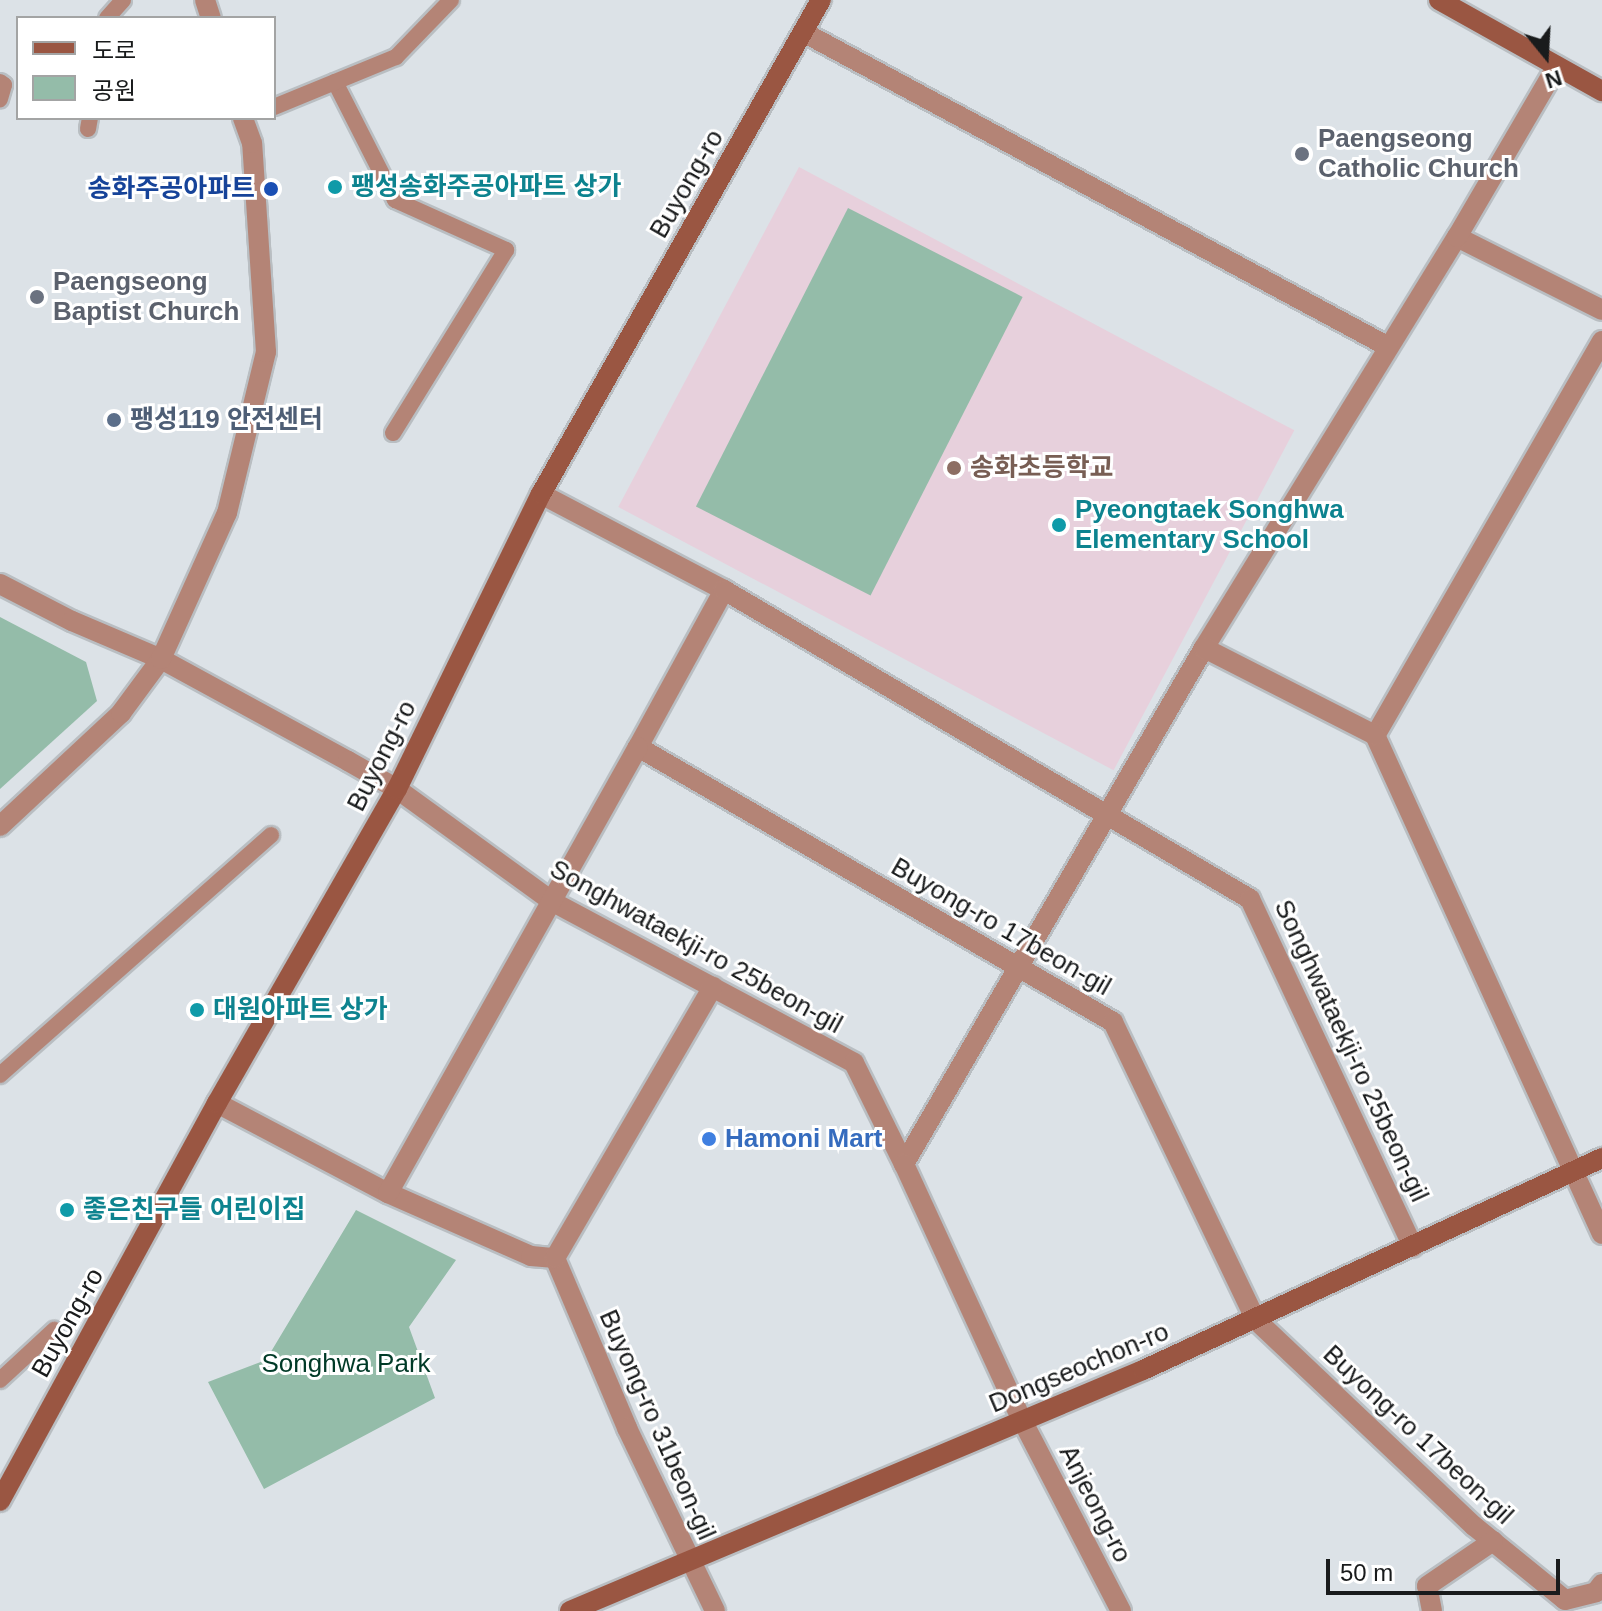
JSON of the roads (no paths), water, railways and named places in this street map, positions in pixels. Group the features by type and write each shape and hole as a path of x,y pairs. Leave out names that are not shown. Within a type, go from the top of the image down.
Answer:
{"street":[{"name":"Buyong-ro","path":"0,1501 217,1103 397,789 541,494 821,0"},
{"path":"1439,0 1602,91"},
{"path":"803,32 1387,346"},
{"path":"904,1164 1204,648 1387,346 1457,237 1557,66"},
{"path":"0,826 121,713 161,659 227,513 266,352 252,143 246,120"},
{"path":"1457,237 1602,310"},
{"path":"1375,735 1602,341"},
{"path":"388,1193 553,902 724,590 541,494"},
{"name":"Songhwataekji-ro 25beon-gil","path":"0,584 72,621 161,659 397,789 553,902 854,1063 1022,1420"},
{"name":"Songhwataekji-ro 25beon-gil","path":"724,590 1250,899 1413,1247"},
{"path":"1204,648 1375,735 1602,1234"},
{"name":"Buyong-ro 17beon-gil","path":"638,747 1113,1022 1256,1320 1493,1541 1565,1600 1596,1592 1602,1584"},
{"path":"217,1103 388,1193 531,1256 555,1258 713,987"},
{"name":"Dongseochon-ro","path":"570,1611 690,1563 1256,1320 1602,1158"},
{"name":"Buyong-ro 31beon-gil","path":"555,1258 690,1563 715,1611"},
{"name":"Anjeong-ro","path":"1022,1420 1121,1611"},
{"path":"1432,1611 1427,1586 1493,1541"}],"lane":[{"path":"109,16 123,0"},
{"path":"276,106 396,57 451,0"},
{"path":"0,82 4,85 0,99"},
{"path":"335,82 395,200 506,250 393,433"},
{"path":"0,1075 271,835"},
{"path":"0,1380 54,1330"}],"place":[{"name":"Paengseong Catholic Church","path":"1302,154"},
{"name":"팽성송화주공아파트 상가","path":"335,187"},
{"name":"송화주공아파트","path":"271,189"},
{"name":"Paengseong Baptist Church","path":"37,297"},
{"name":"팽성119 안전센터","path":"114,420"},
{"name":"송화초등학교","path":"954,468"},
{"name":"Pyeongtaek Songhwa Elementary School","path":"1059,525"},
{"name":"대원아파트 상가","path":"197,1010"},
{"name":"Hamoni Mart","path":"709,1139"},
{"name":"좋은친구들 어린이집","path":"67,1210"}],"park label":[{"name":"Songhwa Park","path":"346,1364"}]}
